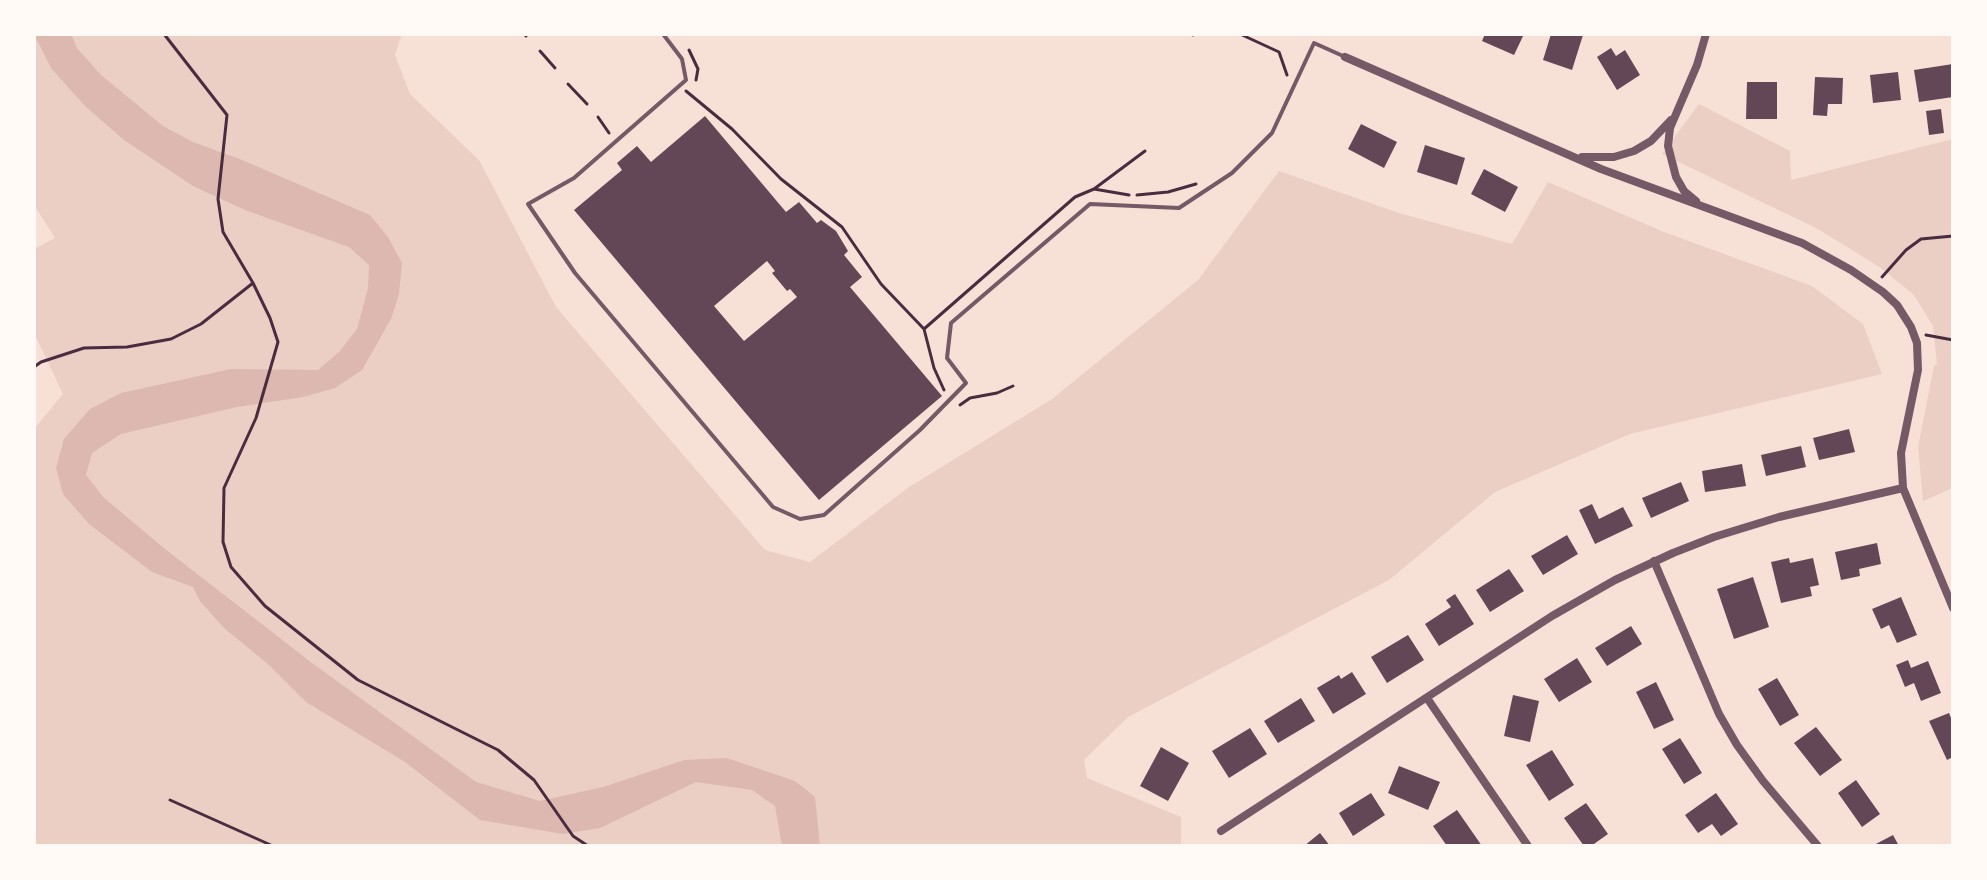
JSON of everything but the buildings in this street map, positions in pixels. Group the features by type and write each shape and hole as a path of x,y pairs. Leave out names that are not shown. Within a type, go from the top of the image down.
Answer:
{"street":[{"path":"1706,34 1670,128 1668,146 1670,162 1684,191 1708,210"},
{"path":"1345,57 1564,153 1802,243 1876,287 1897,305 1914,335 1919,361 1901,453 1903,488 1953,608"},
{"path":"1564,153 1596,159 1634,151 1665,128 1677,113"},
{"path":"1221,831 1552,616 1654,561 1714,537 1779,517 1903,488"},
{"path":"1654,561 1719,714 1763,781 1818,846"},
{"path":"1427,698 1528,846"}],"lane":[{"path":"663,34 682,59 686,80 574,178 528,204 575,273 773,507 800,519 824,515 920,430 966,383 947,358 951,323 1090,204 1179,208 1232,173 1272,133 1314,43 1345,57"}],"path":[{"path":"164,34 227,115 219,210 223,232 253,283 278,342 256,418 224,488 223,542 231,567 265,606 358,680 498,750 534,780 573,836 588,846"},
{"path":"1240,34 1279,52 1288,77"},
{"path":"540,51 555,68"},
{"path":"568,84 587,104"},
{"path":"686,91 732,129 781,179 842,227 881,284 924,329 934,368 944,390"},
{"path":"598,117 611,136"},
{"path":"924,329 1075,197 1094,189 1145,151"},
{"path":"1094,189 1132,195 1168,192 1201,182"},
{"path":"1876,287 1906,250 1921,239 1953,236"},
{"path":"34,367 84,348 127,347 171,339 201,324 253,283"},
{"path":"1914,335 1934,334 1953,340"},
{"path":"960,405 970,398 997,393 1013,386"},
{"path":"170,800 273,846"}],"shaded area":[{"path":"34,34 402,34 395,55 410,94 479,160 556,307 765,550 810,562 909,487 1052,399 1198,280 1279,171 1399,213 1512,244 1548,182 1664,232 1812,286 1863,324 1882,374 1630,434 1495,492 1389,580 1128,717 1084,760 1087,778 1181,817 1181,846 34,846 34,429 63,394 34,333 34,249 55,238 34,205"},
{"path":"34,34 71,34 77,48 101,75 163,126 193,142 370,215 388,237 402,263 399,294 391,319 362,370 335,388 303,397 237,407 121,434 92,453 86,475 103,497 312,663 476,782 540,801 603,787 684,760 727,758 795,781 815,797 820,846 782,846 775,806 752,790 696,782 600,828 563,834 480,820 405,762 306,702 269,665 224,628 200,601 193,587 152,572 89,524 63,494 56,468 64,439 90,409 121,393 231,369 318,370 339,352 357,329 368,288 369,265 349,247 245,210 193,186 124,140 84,105 51,68"},
{"path":"1699,104 1790,151 1791,180 1953,139 1953,488 1923,501 1918,447 1934,366 1937,364 1933,326 1914,295 1881,268 1818,229 1662,154"}]}
